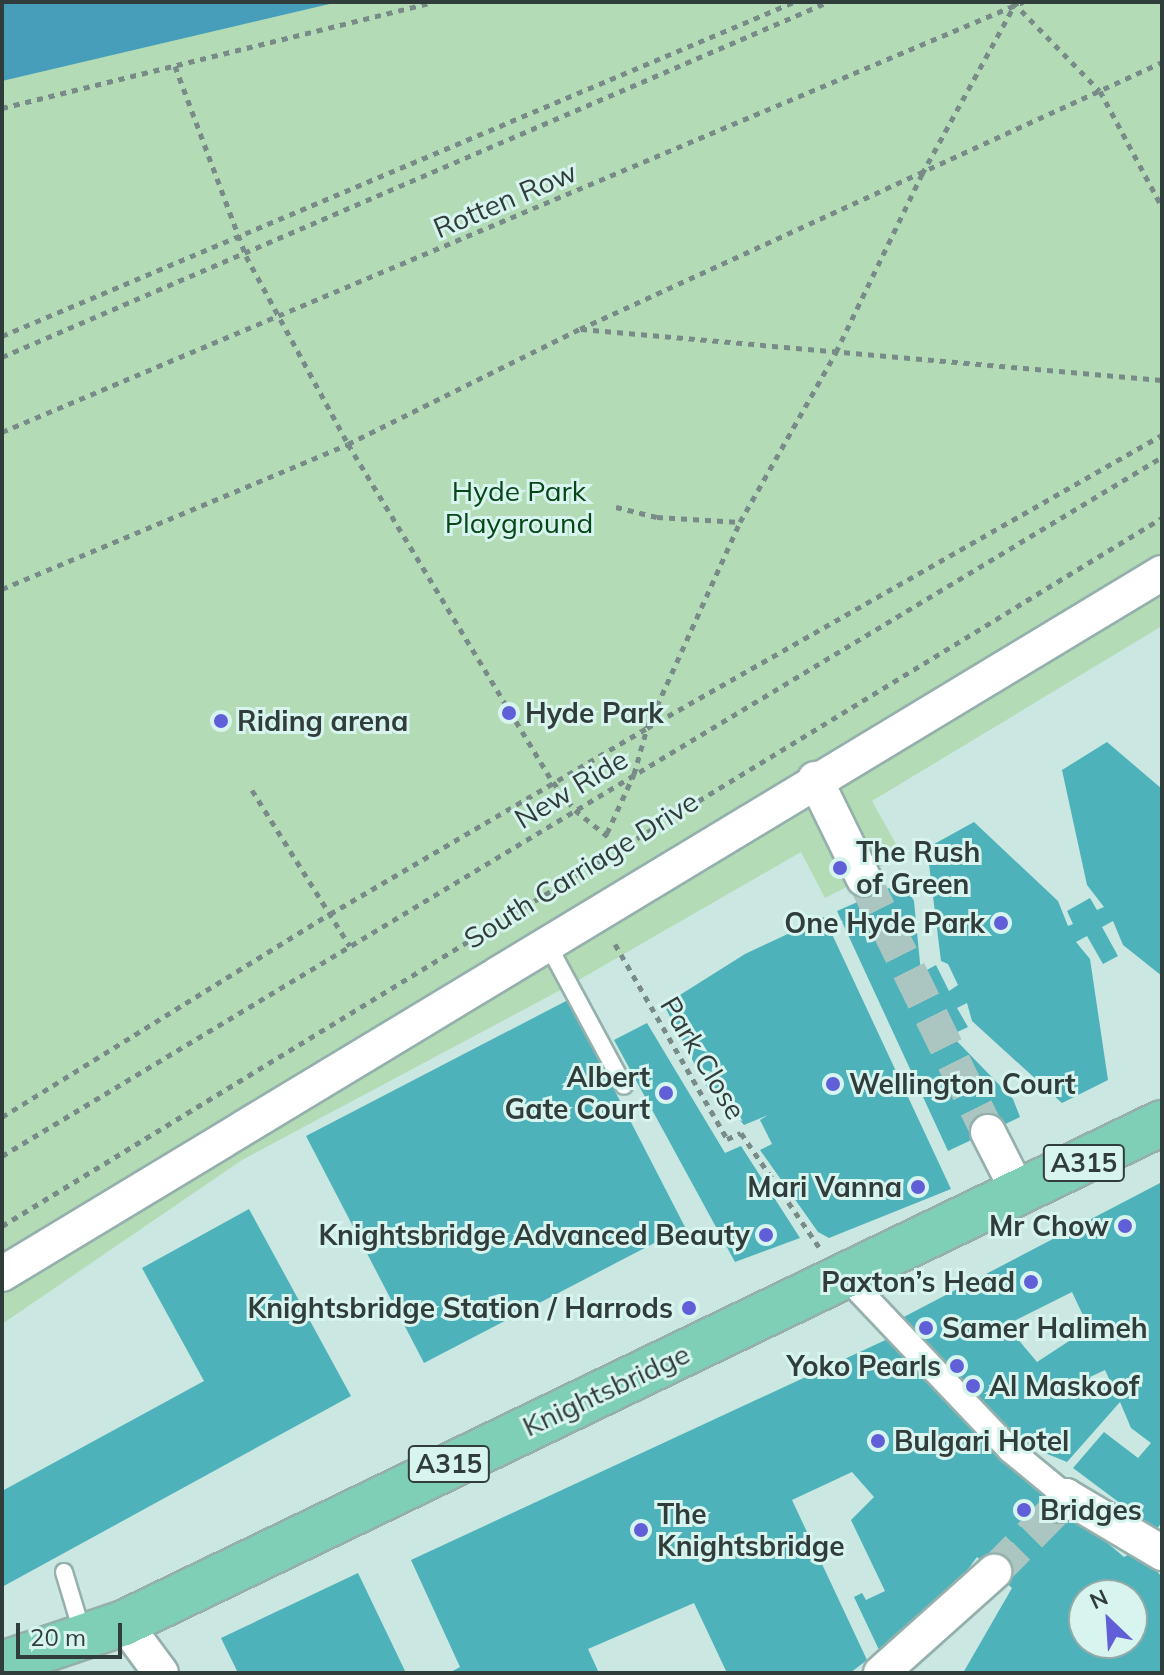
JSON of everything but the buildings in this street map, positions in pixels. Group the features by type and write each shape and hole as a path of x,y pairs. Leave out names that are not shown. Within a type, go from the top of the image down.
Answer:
{"main road":[{"name":"Knightsbridge","path":"2,1664 124,1623 1020,1195 1162,1123"}],"street":[{"name":"South Carriage Drive","path":"2,1274 815,779 1162,573"},
{"path":"815,779 864,879"},
{"path":"988,1132 1020,1195"},
{"path":"846,1277 1010,1450 1063,1500 1162,1553"},
{"path":"881,1673 994,1572"},
{"path":"124,1623 161,1673"}],"lane":[{"path":"547,943 624,1086"},
{"path":"64,1572 83,1637"}],"path":[{"path":"2,108 433,2"},
{"path":"2,336 794,2"},
{"name":"Rotten Row","path":"2,357 246,256 828,2"},
{"name":"Rotten Row","path":"2,432 1023,2"},
{"path":"607,833 634,774 647,728 740,522 836,352 922,174 1014,4 1100,91 1162,207"},
{"path":"2,589 348,444 580,329 1162,62"},
{"path":"175,66 246,256 348,444 553,782 575,810 611,839"},
{"path":"580,329 1162,380"},
{"path":"2,1117 330,914 553,782 1162,435"},
{"name":"New Ride","path":"2,1156 1162,457"},
{"path":"616,507 657,517 740,522"},
{"name":"South Carriage Drive","path":"2,1226 1162,518"},
{"path":"252,790 350,946"},
{"name":"Park Close","path":"598,912 727,1139 741,1133 817,1245 846,1277"}],"green space":[{"name":"Hyde Park","path":"2,2 1162,2 1162,626 872,801 901,853 864,878 825,898 801,852 570,985 242,1160 2,1324"}],"water":[{"path":"2,2 338,2 2,81"}],"tunnel":[{"path":"864,879 988,1132"},
{"path":"994,1572 1060,1505"}],"place":[{"name":"Hyde Park","path":"509,713"},
{"name":"Riding arena","path":"221,721"},
{"name":"The Rush of Green","path":"840,868"},
{"name":"One Hyde Park","path":"1001,923"},
{"name":"Wellington Court","path":"833,1084"},
{"name":"Albert Gate Court","path":"666,1093"},
{"name":"Mari Vanna","path":"918,1187"},
{"name":"Mr Chow","path":"1125,1226"},
{"name":"Knightsbridge Advanced Beauty","path":"766,1235"},
{"name":"Paxton’s Head","path":"1031,1282"},
{"name":"Knightsbridge Station / Harrods","path":"689,1308"},
{"name":"Samer Halimeh","path":"926,1328"},
{"name":"Yoko Pearls","path":"957,1366"},
{"name":"Al Maskoof","path":"973,1386"},
{"name":"Bulgari Hotel","path":"878,1441"},
{"name":"Bridges","path":"1024,1510"},
{"name":"The Knightsbridge","path":"641,1530"}],"park label":[{"name":"Hyde Park Playground","path":"519,507"}]}
